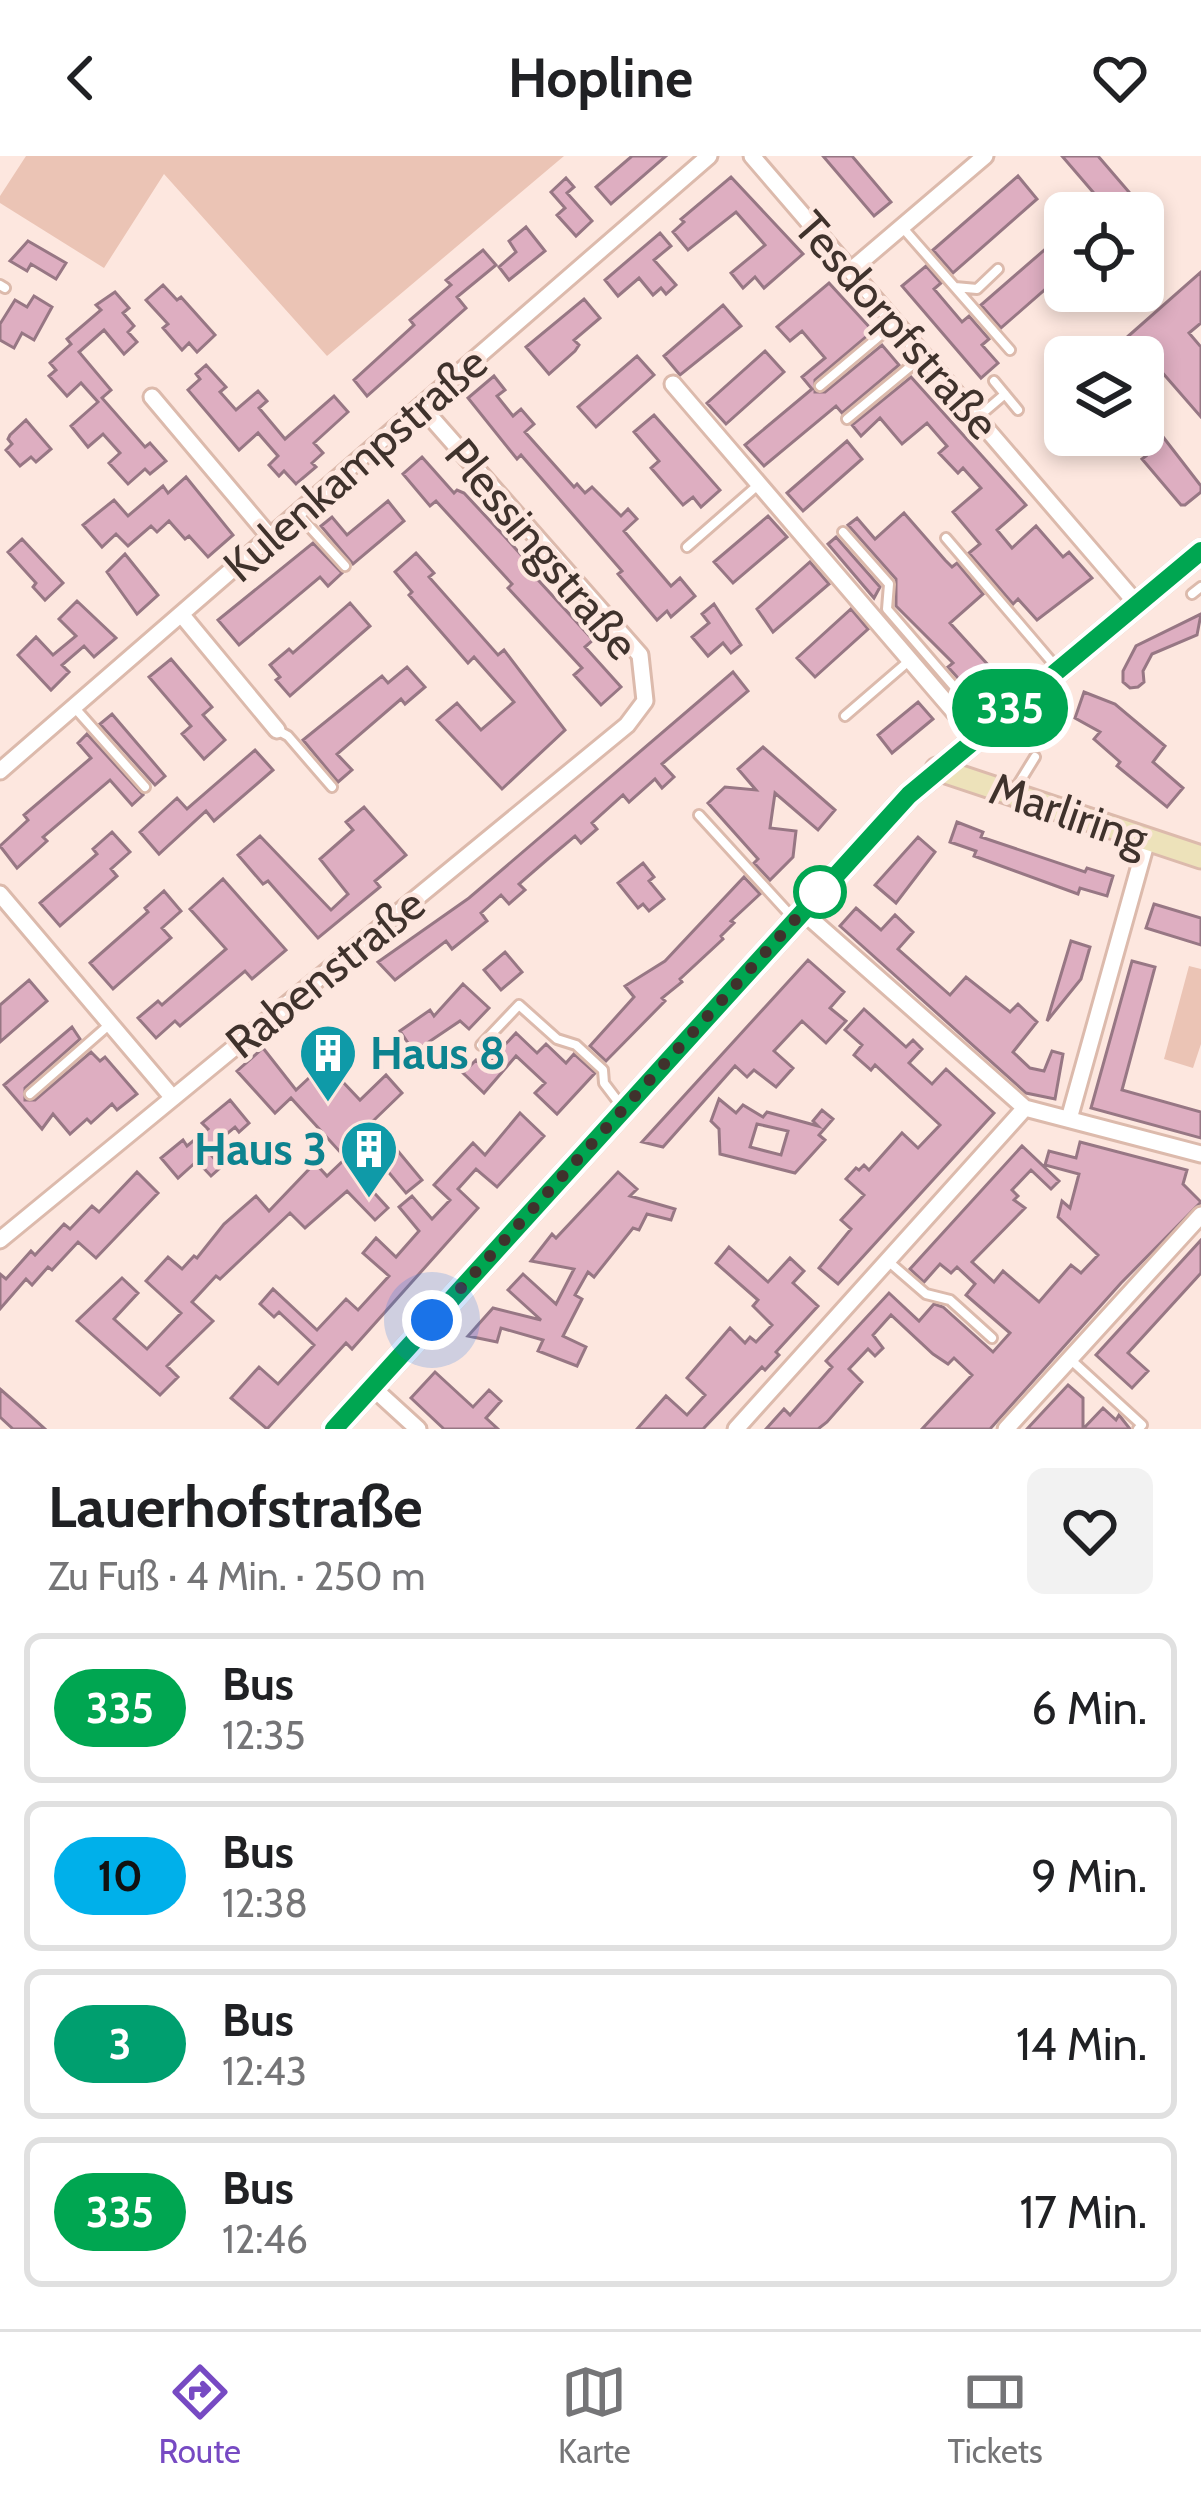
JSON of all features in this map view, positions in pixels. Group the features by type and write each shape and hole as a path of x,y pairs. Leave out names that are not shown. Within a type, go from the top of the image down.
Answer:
{"main road":[{"path":"334,1429 937,769 1201,551"},
{"name":"Marliring","path":"937,769 1201,857"}],"street":[{"name":"Kulenkampstraße","path":"0,771 709,156"},
{"name":"Tesdorpfstraße","path":"752,156 850,271 871,304 895,323 1137,604"},
{"path":"850,271 985,156"},
{"path":"674,384 910,660 981,731"},
{"path":"152,398 270,537"},
{"name":"Plessingstraße","path":"422,406 640,655 645,700"},
{"path":"181,614 277,730"},
{"name":"Rabenstraße","path":"0,1240 626,725 645,700"},
{"path":"1069,1118 1147,840"},
{"path":"0,894 173,1098"},
{"path":"799,916 1025,1108 1201,1154"},
{"path":"736,1429 1025,1108"},
{"path":"1006,1429 1201,1215"},
{"path":"371,1387 418,1429"}],"lane":[{"path":"902,227 1010,350"},
{"path":"955,287 976,290 998,269"},
{"path":"820,386 895,323"},
{"path":"847,419 923,356"},
{"path":"994,381 1018,410"},
{"path":"976,418 1005,394"},
{"path":"687,547 759,484"},
{"path":"297,513 345,566"},
{"path":"843,532 889,584 887,609 981,731"},
{"path":"946,538 1058,669"},
{"path":"1192,594 1201,586"},
{"path":"845,716 910,660"},
{"path":"74,707 145,787"},
{"path":"277,730 288,736 332,787"},
{"path":"1013,794 1035,757"},
{"path":"700,815 799,916"},
{"path":"481,1045 519,1005 557,1039 576,1045 603,1070 604,1083 623,1109"},
{"path":"30,1094 110,1024"},
{"path":"887,1261 926,1294 950,1300 992,1338"},
{"path":"1070,1359 1142,1424 1138,1429"}],"shaded area":[{"path":"26,156 564,156 327,356 164,174 104,268 0,203"},
{"path":"1189,966 1201,969 1201,1044 1193,1068 1164,1059"}],"building":[{"path":"632,156 666,156 611,204 596,187"},
{"path":"823,156 852,156 891,202 874,216"},
{"path":"1062,156 1098,156 1129,192 1093,192"},
{"path":"1018,176 1037,199 953,273 933,250"},
{"path":"731,177 803,254 764,288 755,277 743,288 731,273 765,245 736,212 688,250 673,232 684,222 681,219"},
{"path":"566,178 574,187 567,193 592,221 576,236 557,215 565,208 551,192"},
{"path":"526,227 545,251 509,280 499,267 516,252 509,241"},
{"path":"660,233 671,246 654,260 676,285 666,294 661,288 653,295 639,278 618,296 605,280"},
{"path":"28,241 66,263 56,279 31,264 27,271 10,261"},
{"path":"483,250 496,265 457,297 466,308 367,396 354,380 414,325 410,320 451,285 446,280"},
{"path":"1044,250 1044,290 1001,328 981,305"},
{"path":"926,266 941,283 934,289 962,322 969,316 989,339 982,345 998,363 981,378 902,286"},
{"path":"1201,272 1201,323 1189,333 1201,347 1201,417 1164,375 1164,336 1128,336 1156,312 1164,312 1164,305"},
{"path":"829,283 873,331 815,380 815,392 825,392 882,345 899,365 842,413 836,406 764,466 745,445 812,389 802,377 825,358 802,331 790,341 777,327"},
{"path":"163,285 177,300 181,297 215,335 197,352 189,343 182,350 163,328 168,324 146,300"},
{"path":"115,292 129,308 123,313 134,326 128,332 137,342 124,354 104,330 79,352 111,390 102,398 145,447 150,443 166,461 150,474 145,469 128,484 109,463 120,453 103,434 88,447 71,426 98,402 81,383 67,396 49,376 56,370 50,363 71,344 67,339 101,310 96,305"},
{"path":"34,296 52,307 34,340 22,333 14,348 0,340 0,324 15,300 27,307"},
{"path":"584,299 600,318 574,340 579,345 575,351 549,374 526,347"},
{"path":"723,305 741,326 680,375 664,356"},
{"path":"765,351 784,372 726,424 707,403"},
{"path":"637,356 654,375 596,427 578,407"},
{"path":"206,365 226,387 220,392 236,410 258,391 267,401 259,408 285,439 334,396 348,412 314,443 323,453 312,463 316,467 296,484 284,471 279,476 269,465 278,456 258,433 239,450 188,390"},
{"path":"494,376 505,390 497,396 513,416 521,409 534,424 525,432 574,487 577,484 585,493 592,487 621,516 628,509 637,519 624,531 671,586 680,578 695,596 671,617 667,611 657,620 618,574 622,571 521,455 517,459 468,398"},
{"path":"911,377 1026,505 997,530 1012,548 1036,526 1063,557 1069,552 1092,578 1037,620 1018,599 1013,604 969,553 980,544 953,512 981,488 963,468 958,473 939,453 947,446 927,423 902,444 880,418 861,436 852,425"},
{"path":"654,415 720,490 701,507 693,497 683,505 651,468 659,461 634,432"},
{"path":"26,420 51,449 36,462 31,457 20,466 6,450 12,444 10,435"},
{"path":"1164,438 1201,492 1181,505 1142,459 1164,456"},
{"path":"847,441 862,459 803,511 787,493"},
{"path":"422,457 454,493 464,493 593,640 585,647 621,687 601,705 574,675 582,668 508,588 512,584 436,501 430,506 403,474"},
{"path":"186,477 233,535 208,557 169,521 157,532 151,526 128,546 116,534 102,547 83,525 114,500 128,516 163,486 168,493"},
{"path":"388,501 404,521 353,564 321,526 332,517 347,535"},
{"path":"904,513 983,594 950,623 989,666 966,687 948,667 953,663 896,606 896,579 848,525 857,518 875,539"},
{"path":"768,516 787,537 733,583 714,562"},
{"path":"836,537 880,587 874,598 828,544"},
{"path":"22,539 63,583 45,600 8,552"},
{"path":"313,543 342,573 328,586 320,577 239,645 218,620"},
{"path":"416,553 434,573 429,577 498,655 504,650 565,730 502,789 437,720 457,703 481,730 514,702 474,657 468,663 409,595 412,592 395,572"},
{"path":"125,554 158,595 137,614 107,572"},
{"path":"810,562 829,584 773,632 757,609"},
{"path":"77,601 116,638 94,657 84,646 62,665 69,672 51,690 18,655 36,637 53,655 76,636 59,619"},
{"path":"350,603 370,626 290,696 270,665 289,649 293,653"},
{"path":"714,604 741,645 731,653 723,643 708,656 692,637 709,623 702,614"},
{"path":"851,609 868,629 815,677 797,658"},
{"path":"1201,614 1197,635 1152,654 1143,671 1144,682 1130,688 1123,682 1123,671 1136,646"},
{"path":"171,659 212,707 203,715 225,740 204,759 182,734 191,726 149,677"},
{"path":"407,667 425,687 405,704 401,699 337,754 352,770 338,782 303,740 382,676 388,683"},
{"path":"733,672 748,691 662,764 674,777 662,788 655,779 629,802 623,795 592,823 597,829 581,843 575,836 549,858 519,884 525,890 509,904 501,895 481,913 487,921 452,949 446,941 395,980 378,962 469,898"},
{"path":"1084,692 1115,704 1165,746 1153,762 1183,788 1167,807 1117,766 1120,762 1094,739 1100,732 1075,718"},
{"path":"918,702 933,719 892,753 878,735"},
{"path":"112,714 165,776 155,785 100,724"},
{"path":"87,734 143,795 132,805 110,780 43,837 47,841 17,868 0,846 28,820 24,815 91,758 78,743"},
{"path":"763,747 835,810 818,830 775,793 770,828 796,831 793,857 770,880 754,863 758,859 708,803 725,787 756,790 738,769"},
{"path":"255,750 273,770 214,821 206,811 159,854 140,832 177,798 187,809"},
{"path":"364,807 406,855 375,881 380,887 318,938 238,855 260,836 331,910 348,894 320,859 353,830 346,822"},
{"path":"957,822 983,832 981,837 1085,872 1087,868 1113,876 1107,896 1080,888 1078,894 974,856 976,851 950,842"},
{"path":"112,832 130,852 111,869 117,876 60,926 40,903 97,854 93,849"},
{"path":"918,837 935,852 896,903 875,885"},
{"path":"643,863 654,877 649,881 664,899 649,911 643,904 638,908 618,883"},
{"path":"744,877 760,894 606,1061 590,1046 634,997 625,986 665,961"},
{"path":"223,879 286,950 252,979 245,971 180,1026 175,1021 156,1038 138,1018 158,1001 162,1005 226,949 190,909"},
{"path":"164,891 181,911 162,928 171,938 113,989 90,963 148,912 145,908"},
{"path":"1154,904 1201,918 1201,945 1146,928"},
{"path":"856,908 881,930 895,915 913,932 898,949 950,995 966,977 1010,1012 1018,1004 1037,1022 1013,1052 1030,1068 1044,1071 1052,1051 1063,1054 1055,1099 1026,1093 840,926"},
{"path":"1071,941 1090,947 1081,979 1047,1021"},
{"path":"505,952 522,972 501,990 484,970"},
{"path":"808,960 844,992 830,1008 846,1021 826,1043 802,1021 774,1051 793,1068 776,1087 754,1070 747,1077 735,1066 663,1147 642,1142"},
{"path":"1132,961 1155,967 1122,1090 1201,1112 1201,1138 1091,1108"},
{"path":"29,980 47,1001 0,1042 0,1005"},
{"path":"463,984 489,1008 469,1029 460,1021 414,1052 400,1031 430,1010 434,1016"},
{"path":"864,1009 906,1047 913,1040 922,1049 909,1063 932,1084 946,1069 994,1113 838,1284 819,1268 851,1229 841,1220 864,1195 846,1179 856,1168 864,1165 869,1170 902,1133 918,1148 940,1125 875,1065 871,1070 854,1055 862,1045 845,1030"},
{"path":"72,1027 80,1039 25,1088 25,1100 35,1100 91,1052 100,1061 105,1057 137,1094 117,1110 112,1104 70,1134 53,1114 42,1129 4,1085"},
{"path":"516,1033 537,1053 546,1044 566,1063 574,1054 595,1073 557,1114 535,1093 545,1083 516,1056 484,1093 463,1073 476,1060 484,1067"},
{"path":"263,1048 296,1090 325,1063 360,1100 386,1075 402,1093 373,1121 422,1180 406,1193 359,1137 341,1153 291,1098 275,1113 237,1071"},
{"path":"719,1099 736,1113 743,1105 763,1117 767,1112 818,1126 813,1121 822,1110 833,1119 819,1135 825,1140 795,1173 720,1154 719,1129 711,1121","holes":["757,1124 788,1131 781,1155 750,1147"]},
{"path":"230,1100 249,1123 239,1132 235,1127 207,1150 221,1167 211,1176 197,1161 178,1178 161,1158 183,1140 187,1146 208,1129 202,1123"},
{"path":"520,1113 544,1136 497,1187 476,1169 458,1189 478,1208 352,1349 346,1343 267,1429 231,1398 259,1367 278,1384 314,1345 279,1312 274,1317 260,1304 273,1289 317,1330 346,1299 358,1310 389,1276 363,1253 376,1238 396,1257 419,1231 399,1207 412,1196 432,1219 450,1200 434,1185 473,1143 485,1155"},
{"path":"1080,1142 1187,1170 1183,1184 1201,1202 990,1429 922,1429 972,1375 954,1358 948,1364 933,1354 891,1315 873,1335 883,1348 875,1356 868,1349 849,1369 862,1382 827,1422 818,1429 766,1429 784,1409 790,1415 832,1367 826,1361 889,1293 919,1321 934,1304 943,1307 993,1352 1010,1333 966,1295 975,1284 957,1267 951,1273 940,1264 924,1282 910,1269 1022,1146 1059,1181 1051,1189 1031,1170 1012,1190 1018,1196 1014,1200 1025,1208 972,1262 994,1282 1003,1271 1039,1302 1071,1265 1081,1273 1098,1255 1058,1217 1062,1201 1070,1208 1079,1174 1045,1165 1049,1151 1076,1158"},
{"path":"344,1160 388,1208 375,1220 347,1191 305,1228 290,1213 192,1302 213,1321 167,1366 178,1377 160,1395 77,1321 122,1278 138,1293 114,1319 147,1349 181,1313 146,1281 168,1257 182,1269 256,1196 269,1211 315,1163 327,1176"},
{"path":"137,1172 158,1193 96,1258 78,1242 32,1285 26,1279 0,1309 0,1274 6,1279 31,1251 35,1255 64,1224 70,1229 92,1206 99,1212"},
{"path":"618,1172 637,1189 630,1196 675,1209 671,1220 647,1214 639,1230 633,1228 594,1277 588,1272 575,1295 582,1299 563,1336 586,1347 577,1366 538,1351 543,1340 501,1328 497,1342 468,1336 493,1308 541,1320 508,1290 523,1274 556,1304 574,1269 531,1261 552,1234 556,1238"},
{"path":"1201,1240 1201,1273 1128,1353 1148,1371 1132,1388 1096,1355"},
{"path":"729,1247 768,1282 790,1258 804,1271 793,1283 818,1306 765,1370 762,1367 703,1429 637,1429 666,1396 687,1415 705,1395 687,1378 730,1328 745,1343 750,1337 756,1342 772,1325 753,1306 758,1300 716,1263"},
{"path":"435,1372 473,1407 489,1390 501,1401 486,1418 498,1429 444,1429 411,1398"},
{"path":"1068,1385 1083,1398 1083,1429 1027,1429"},
{"path":"0,1389 45,1429 13,1429 0,1417"},
{"path":"1103,1408 1116,1420 1119,1415 1130,1429 1083,1429"}],"bus line":[{"name":"335","path":"334,1429 909,795 1201,551"}],"place":[{"name":"Haus 8","path":"328,1104"},
{"name":"Haus 3","path":"369,1200"}],"route":[{"path":"432,1320 820,892"}]}
